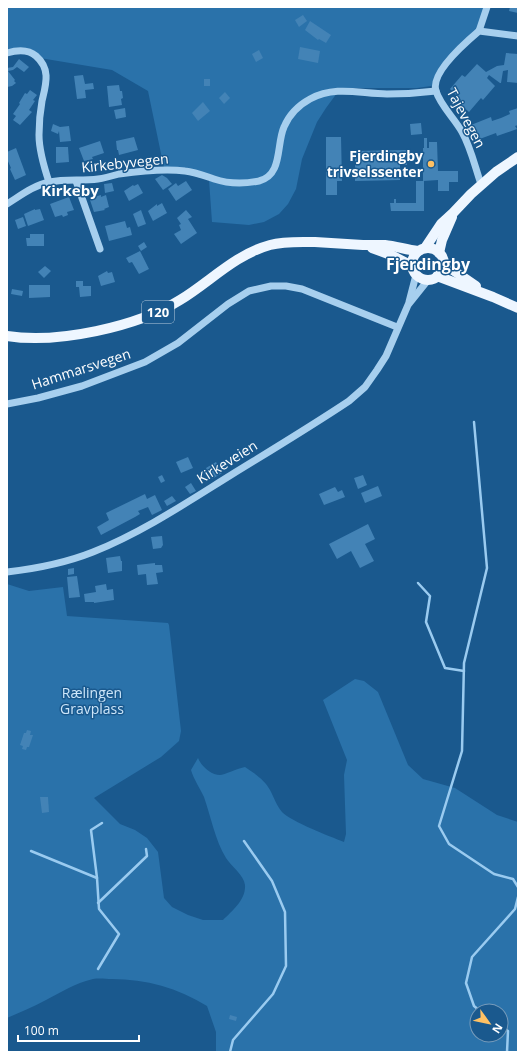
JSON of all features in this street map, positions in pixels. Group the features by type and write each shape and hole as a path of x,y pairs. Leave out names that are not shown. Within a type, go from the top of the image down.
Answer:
{"main road":[{"path":"414,270 413,258 441,224 481,184 518,157"},
{"path":"433,278 442,271 444,264 439,252 442,240 453,213"},
{"name":"120","path":"7,336 33,338 78,334 145,317 180,301 222,269 243,256 270,245 305,242 385,245 421,250 432,248 439,252"},
{"name":"120","path":"364,245 391,255 414,270 422,279 433,278 493,297 518,308"},
{"name":"120","path":"444,264 465,280 493,297"}],"street":[{"path":"487,7 479,31 518,36"},
{"name":"Tajevegen","path":"479,31 462,46 446,64 435,87 466,141 481,184"},
{"path":"7,52 26,51 34,54 42,62 46,72 46,83 42,103 39,135 43,165 49,182"},
{"name":"Kirkebyvegen","path":"7,204 31,189 49,182 99,179 127,173 159,170 185,171 231,183 245,183 260,180 269,176 274,170 280,136 287,120 296,109 311,98 334,91 346,90 386,94 414,94 436,91"},
{"path":"76,180 100,249"},
{"name":"Kirkeveien","path":"7,572 70,559 91,553 109,545 167,515 328,416 358,394 372,378 386,356 408,305 414,270"},
{"name":"Kirkeveien","path":"408,305 433,278"},
{"name":"Hammarsvegen","path":"7,404 38,398 82,386 145,362 178,343 235,298 249,291 263,287 286,286 302,289 397,328"}],"green space":[{"path":"7,7 486,7 480,32 447,63 438,85 417,88 350,88 337,93 317,122 302,159 296,189 288,204 279,214 264,222 249,225 212,222 209,180 164,168 148,91 112,70 40,58 12,50 7,53"},
{"name":"Rælingen Gravplass","path":"7,584 29,591 63,587 67,616 168,623 181,731 179,741 161,757 94,798 120,824 135,830 147,838 158,852 164,898 172,907 188,915 203,920 223,920 238,905 245,890 244,881 222,851 204,797 192,774 191,770 198,758 207,770 217,775 222,775 245,767 265,783 282,812 287,816 344,842 346,834 344,775 347,760 323,700 355,679 364,681 378,692 408,765 423,779 455,788 497,815 518,822 518,1052 216,1052 216,1032 207,1006 185,994 161,986 125,979 93,979 69,988 7,1018"}],"building":[{"path":"510,7 518,7 518,13 509,11"},
{"path":"303,15 307,21 299,27 295,20"},
{"path":"310,21 331,35 326,43 319,39 318,40 305,30"},
{"path":"300,47 320,51 318,63 298,59"},
{"path":"259,50 263,58 256,62 252,54"},
{"path":"506,53 518,54 518,83 507,82 508,70 503,71 501,83 489,75 487,78 495,86 483,100 481,98 469,112 459,103 461,100 450,89 462,75 465,77 477,64 486,72 497,66 504,65"},
{"path":"19,59 29,67 24,72 17,67 8,71 16,83 7,87 7,68 13,67"},
{"path":"83,75 85,84 93,83 94,89 85,90 86,98 77,99 74,76"},
{"path":"204,79 210,79 210,86 204,86"},
{"path":"119,85 120,91 122,91 122,105 109,107 107,86"},
{"path":"30,90 37,95 29,110 32,112 20,125 13,120 16,116 13,114 25,93 27,94"},
{"path":"225,92 230,98 224,104 219,98"},
{"path":"203,102 210,111 198,121 192,113"},
{"path":"125,108 126,117 116,119 114,110"},
{"path":"518,108 518,125 515,126 517,129 497,136 496,133 477,140 471,125 491,117 492,121 501,118 510,114 509,111"},
{"path":"421,123 422,134 411,135 410,124"},
{"path":"53,124 60,127 69,126 71,141 60,142 59,131 58,134 51,131"},
{"path":"134,137 138,150 119,155 116,141"},
{"path":"326,137 341,137 342,181 337,181 337,195 326,195"},
{"path":"424,138 427,138 427,148 424,148"},
{"path":"100,141 104,153 92,157 93,159 84,161 79,148"},
{"path":"429,142 437,142 438,171 458,171 458,182 449,182 449,191 438,191 438,180 423,181 423,148 429,148"},
{"path":"56,147 68,147 69,162 56,163"},
{"path":"16,148 26,175 15,180 7,159 7,152"},
{"path":"407,150 407,165 400,165 400,180 355,181 355,151"},
{"path":"162,175 172,184 163,190 155,179"},
{"path":"186,181 192,190 176,201 168,189 176,183 178,186"},
{"path":"416,181 424,181 424,211 391,211 390,203 394,203 394,199 396,199 396,203 416,203"},
{"path":"112,183 114,191 105,193 104,184"},
{"path":"138,184 143,193 129,201 124,191 133,185"},
{"path":"101,195 101,197 106,195 109,207 104,209 105,210 94,212 90,200"},
{"path":"69,197 74,210 67,212 68,215 63,217 62,215 55,217 50,204"},
{"path":"162,203 167,213 153,221 148,211 157,204 157,206"},
{"path":"35,209 40,209 44,220 28,226 24,214"},
{"path":"141,210 146,224 138,227 133,214"},
{"path":"186,210 192,217 188,219 197,233 181,244 174,234 181,230 179,225 181,224 177,218"},
{"path":"23,217 26,226 18,229 15,220"},
{"path":"125,221 127,228 130,227 132,235 109,241 105,226"},
{"path":"30,234 44,234 44,246 27,246 26,238 30,238"},
{"path":"144,242 147,247 141,251 138,246"},
{"path":"140,251 149,269 139,274 132,262 129,263 126,258"},
{"path":"45,266 51,271 44,278 38,272"},
{"path":"107,271 108,273 112,272 115,282 101,286 98,276"},
{"path":"76,281 83,281 83,286 91,286 91,296 80,297 79,287 76,287"},
{"path":"29,285 50,285 50,297 29,298"},
{"path":"12,289 23,291 22,296 11,294"},
{"path":"188,457 193,468 181,473 176,462"},
{"path":"216,462 222,473 212,479 210,475 208,476 206,468"},
{"path":"162,475 165,481 161,483 158,477"},
{"path":"363,475 367,485 358,489 354,478"},
{"path":"191,483 196,491 190,494 185,487"},
{"path":"378,486 382,496 365,503 361,493"},
{"path":"335,487 338,492 342,490 345,497 324,505 319,494"},
{"path":"145,494 147,499 155,495 162,510 152,515 148,507 138,511 140,514 101,535 97,527 109,520 106,513"},
{"path":"172,496 176,501 167,506 164,501"},
{"path":"368,524 375,539 365,544 374,561 360,568 351,551 337,559 329,544"},
{"path":"162,536 163,545 161,548 153,549 151,537"},
{"path":"120,556 122,561 122,571 108,573 106,558"},
{"path":"155,563 155,565 162,565 163,572 156,573 158,584 147,585 146,574 138,575 137,565"},
{"path":"74,568 74,574 68,575 68,569"},
{"path":"77,576 80,597 69,598 67,577"},
{"path":"106,584 107,590 113,589 114,600 94,603 85,602 84,594 96,592 95,586"},
{"path":"27,730 31,731 30,735 33,735 29,747 27,747 26,750 22,749 23,746 20,745 24,733 26,733"},
{"path":"40,797 48,797 49,812 42,813"},
{"path":"230,1015 237,1017 236,1021 229,1019"}],"waterway":[{"path":"474,422 487,568 464,663 462,751 439,826 449,844 494,874 513,879 518,887"},
{"path":"418,583 430,596 426,622 445,668 464,671"},
{"path":"98,969 119,934 99,909 91,830 102,823"},
{"path":"230,1052 233,1040 273,994 286,966 285,912 272,881 244,841"},
{"path":"98,903 147,856 146,849"},
{"path":"31,851 97,878"},
{"path":"473,1003 466,983 472,957 515,909 518,897"},
{"path":"507,1043 507,1052"}],"place":[{"name":"Fjerdingby trivselssenter","path":"431,164"}],"district":[{"name":"Kirkeby","path":"70,191"},
{"name":"Fjerdingby","path":"428,264"}]}
